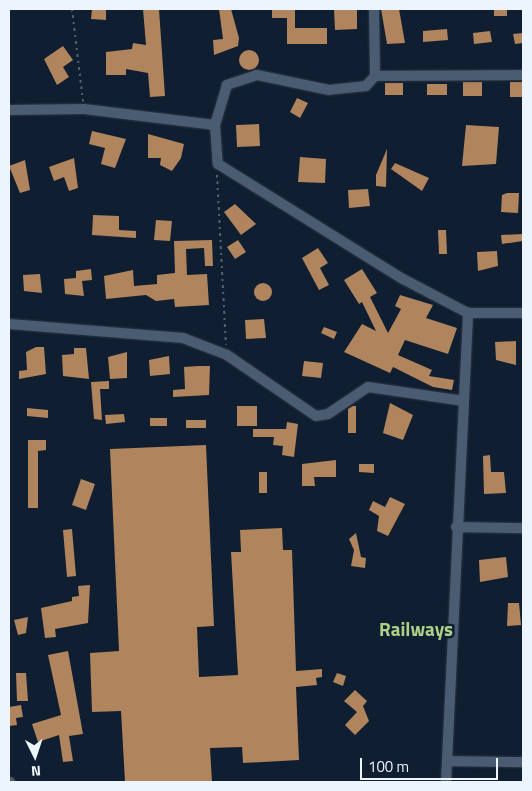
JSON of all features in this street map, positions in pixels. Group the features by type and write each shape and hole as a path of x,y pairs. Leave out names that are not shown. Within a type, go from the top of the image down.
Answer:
{"street":[{"path":"374,9 375,76"},
{"path":"523,75 375,76 356,90 329,90 257,75 241,77 221,93 215,125 218,164 403,279 468,313 523,313"},
{"path":"9,110 84,109 215,125"},
{"path":"446,782 456,527 468,313"},
{"path":"9,324 183,338 226,354 316,416 328,414 368,387 464,401"},
{"path":"456,527 523,528"},
{"path":"447,761 523,762"}],"path":[{"path":"72,9 84,109"},
{"path":"218,164 226,354"}],"building":[{"path":"92,9 106,9 106,20 91,19"},
{"path":"143,9 159,9 165,96 150,97 148,73 126,69 126,75 106,75 106,52 132,49 133,43 146,45"},
{"path":"219,9 231,9 239,38 238,46 214,55 213,40 223,39"},
{"path":"334,9 357,9 357,29 335,30"},
{"path":"381,9 399,9 405,43 387,44"},
{"path":"494,9 507,9 507,16 494,16"},
{"path":"272,10 295,10 295,28 327,28 327,44 287,44 287,18 272,18"},
{"path":"447,29 448,40 423,42 423,31"},
{"path":"490,31 492,42 474,44 473,33"},
{"path":"523,33 523,43 515,44 513,34"},
{"path":"63,46 73,60 63,67 69,77 57,85 44,59"},
{"path":"249,50 256,53 259,60 256,67 249,70 242,67 239,60 242,53"},
{"path":"463,82 482,82 482,96 463,96"},
{"path":"510,82 523,82 523,97 510,97"},
{"path":"385,83 403,83 403,95 385,95"},
{"path":"427,84 447,84 447,95 427,95"},
{"path":"297,98 308,103 300,118 290,112"},
{"path":"259,124 260,146 237,147 236,125"},
{"path":"466,125 499,127 496,164 462,166"},
{"path":"92,131 126,139 115,168 101,164 105,148 89,144"},
{"path":"148,134 184,144 181,158 172,171 160,165 161,158 148,158"},
{"path":"387,149 386,187 376,186 376,175"},
{"path":"300,157 326,159 325,183 298,182"},
{"path":"74,158 78,188 69,191 64,177 54,181 49,167"},
{"path":"25,160 30,190 20,193 9,166"},
{"path":"395,163 429,178 422,191 391,169"},
{"path":"368,189 370,206 349,208 348,190"},
{"path":"519,193 518,213 501,212 502,195"},
{"path":"235,204 256,224 241,235 224,212"},
{"path":"93,215 119,216 119,230 136,231 136,238 92,235"},
{"path":"156,220 172,221 170,241 154,240"},
{"path":"438,230 446,230 447,254 439,254"},
{"path":"523,234 523,241 502,244 501,235"},
{"path":"212,240 213,266 205,266 204,248 186,249 187,275 207,274 209,305 175,307 174,299 156,301 146,295 106,299 104,276 133,270 134,286 157,284 157,275 175,273 174,241"},
{"path":"238,240 246,252 235,259 227,247"},
{"path":"318,248 328,263 320,268 329,285 319,290 302,258"},
{"path":"497,251 498,266 478,271 477,252"},
{"path":"91,269 92,280 82,281 84,296 65,294 64,279 76,278 76,271"},
{"path":"362,269 377,293 370,297 388,333 401,309 395,306 400,295 433,305 426,318 457,328 448,354 405,340 398,355 432,370 429,376 454,380 452,390 433,387 393,367 390,373 344,352 362,324 376,331 362,302 359,304 344,280"},
{"path":"40,274 42,293 24,291 23,275"},
{"path":"263,283 269,286 272,292 269,298 263,301 257,298 254,292 257,286"},
{"path":"264,319 266,338 246,339 245,320"},
{"path":"324,327 337,332 334,339 321,333"},
{"path":"516,341 516,365 496,360 495,342"},
{"path":"36,347 44,347 46,374 19,379 19,371 27,370 26,352"},
{"path":"74,348 86,348 89,379 63,376 62,355 74,354"},
{"path":"127,352 127,378 110,379 108,357"},
{"path":"169,356 170,374 150,376 149,360"},
{"path":"304,361 323,363 321,378 302,376"},
{"path":"210,366 209,395 173,397 173,390 185,389 184,367"},
{"path":"109,381 109,389 100,389 102,420 94,419 91,382"},
{"path":"390,403 413,415 403,440 383,433"},
{"path":"237,406 257,406 257,426 237,426"},
{"path":"356,406 356,433 348,433 348,409"},
{"path":"27,408 48,410 48,418 27,416"},
{"path":"124,414 125,422 106,424 105,415"},
{"path":"150,418 167,418 167,426 150,426"},
{"path":"186,420 206,420 206,428 186,428"},
{"path":"287,422 298,424 294,457 282,455 283,446 273,445 274,437 253,437 253,429 286,429"},
{"path":"28,440 46,440 46,450 38,451 38,508 28,508"},
{"path":"206,445 214,626 197,627 199,677 238,675 231,552 241,552 240,530 282,528 283,550 292,550 296,671 322,669 322,677 316,678 317,685 296,687 299,760 243,763 242,747 210,748 212,782 125,782 121,711 92,712 90,653 119,651 110,449"},
{"path":"490,455 491,472 504,472 506,493 484,494 483,456"},
{"path":"336,460 336,477 314,477 315,486 302,486 302,464"},
{"path":"359,464 374,464 374,473 359,472"},
{"path":"259,472 267,472 267,493 259,493"},
{"path":"81,479 95,484 86,510 72,505"},
{"path":"390,497 405,504 388,536 377,531 379,516 369,510 373,501 385,507"},
{"path":"72,529 76,576 67,577 63,530"},
{"path":"356,533 361,557 366,558 365,568 351,566 354,550 349,539"},
{"path":"506,557 508,577 480,582 479,560"},
{"path":"90,585 88,623 55,629 56,637 45,638 41,608 72,601 72,597 79,596 78,586"},
{"path":"508,603 519,603 521,625 507,626"},
{"path":"28,617 26,633 18,635 14,620"},
{"path":"68,651 83,734 69,736 73,761 63,762 59,735 38,742 32,724 61,715 48,655"},
{"path":"16,673 26,673 28,701 17,701"},
{"path":"337,673 346,676 343,686 333,682"},
{"path":"355,690 367,701 363,706 369,721 355,735 345,725 357,712 344,701"},
{"path":"21,705 23,717 16,718 17,725 9,726 9,707"}],"district":[{"name":"Railways","path":"416,629"}]}
